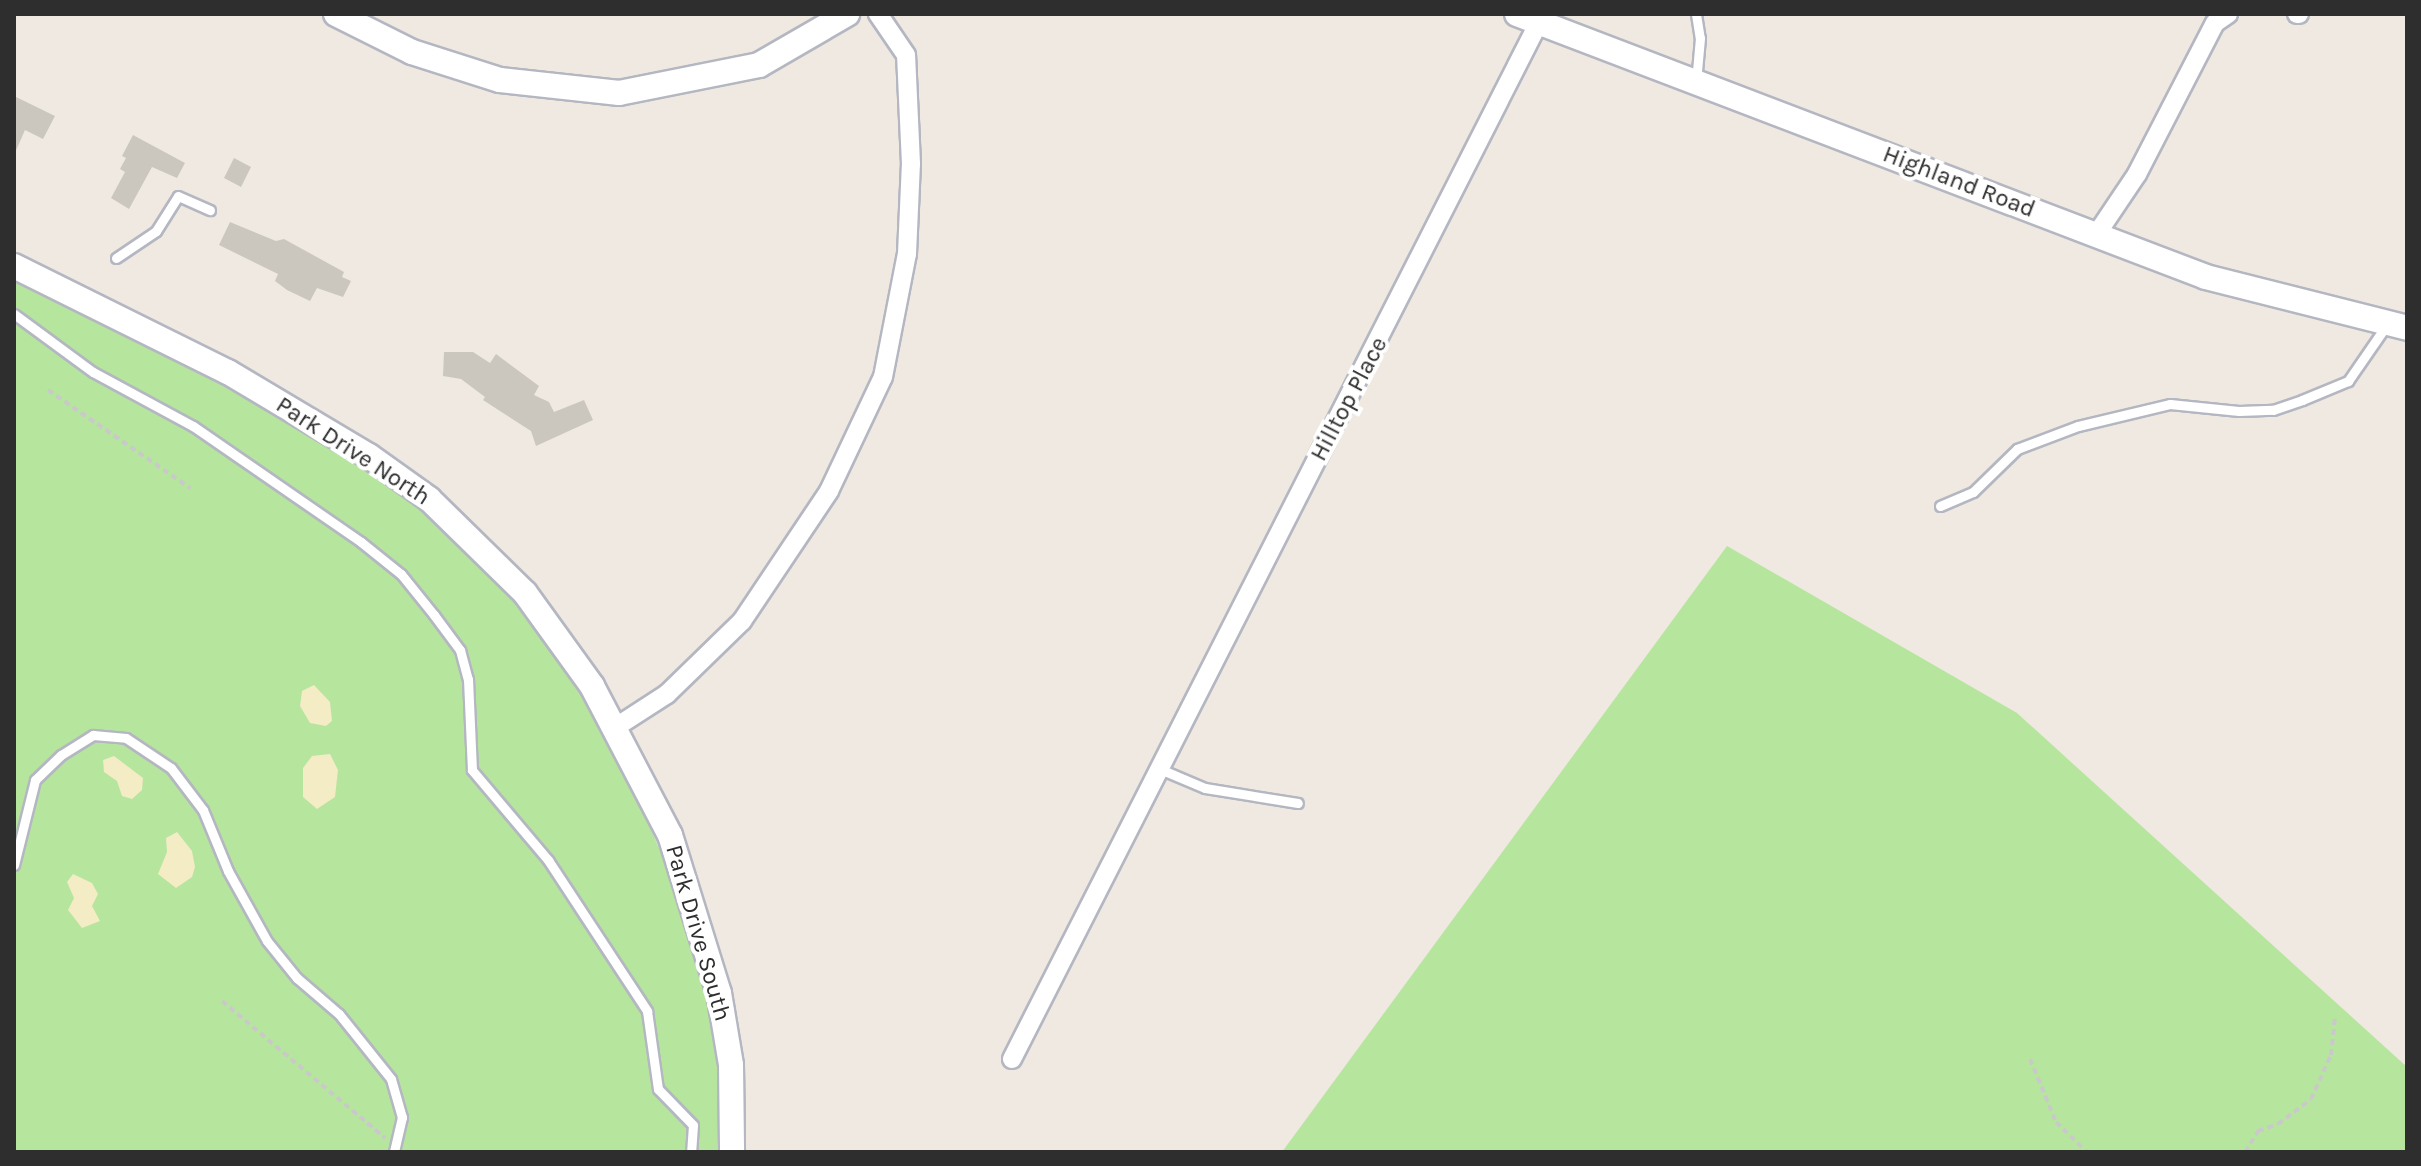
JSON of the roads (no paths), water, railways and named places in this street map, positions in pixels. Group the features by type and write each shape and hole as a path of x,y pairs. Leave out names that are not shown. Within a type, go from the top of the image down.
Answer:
{"street":[{"path":"336,14 412,52 500,80 619,93 759,65 847,14"},
{"path":"616,727 667,694 742,621 829,491 883,377 907,254 911,164 906,55 878,14"},
{"path":"2096,235 2137,174 2209,32 2228,14"},
{"name":"Highland Road","path":"1528,18 2206,277 2397,327"},
{"name":"Hilltop Place","path":"1012,1059 1159,772 1528,18"},
{"name":"Park Drive North","path":"14,266 228,372 369,456 429,499 525,593 616,727"},
{"name":"Park Drive South","path":"616,727 670,835 719,993 731,1065 732,1152"}],"lane":[{"path":"1696,14 1700,38 1696,82"},
{"path":"116,258 156,231 178,196 210,210"},
{"path":"14,314 93,372 167,409 361,542 401,574 460,650 468,679 472,770 548,860 647,1011 658,1089 693,1125 691,1152"},
{"path":"1940,506 1973,492 2017,449 2078,426 2170,404 2239,411 2273,410 2302,400 2348,381 2397,327"},
{"path":"14,865 35,780 61,755 93,735 126,738 171,768 203,810 228,871 267,941 297,978 339,1014 391,1079 402,1117 392,1147"},
{"path":"1159,772 1205,788 1298,803"}]}
